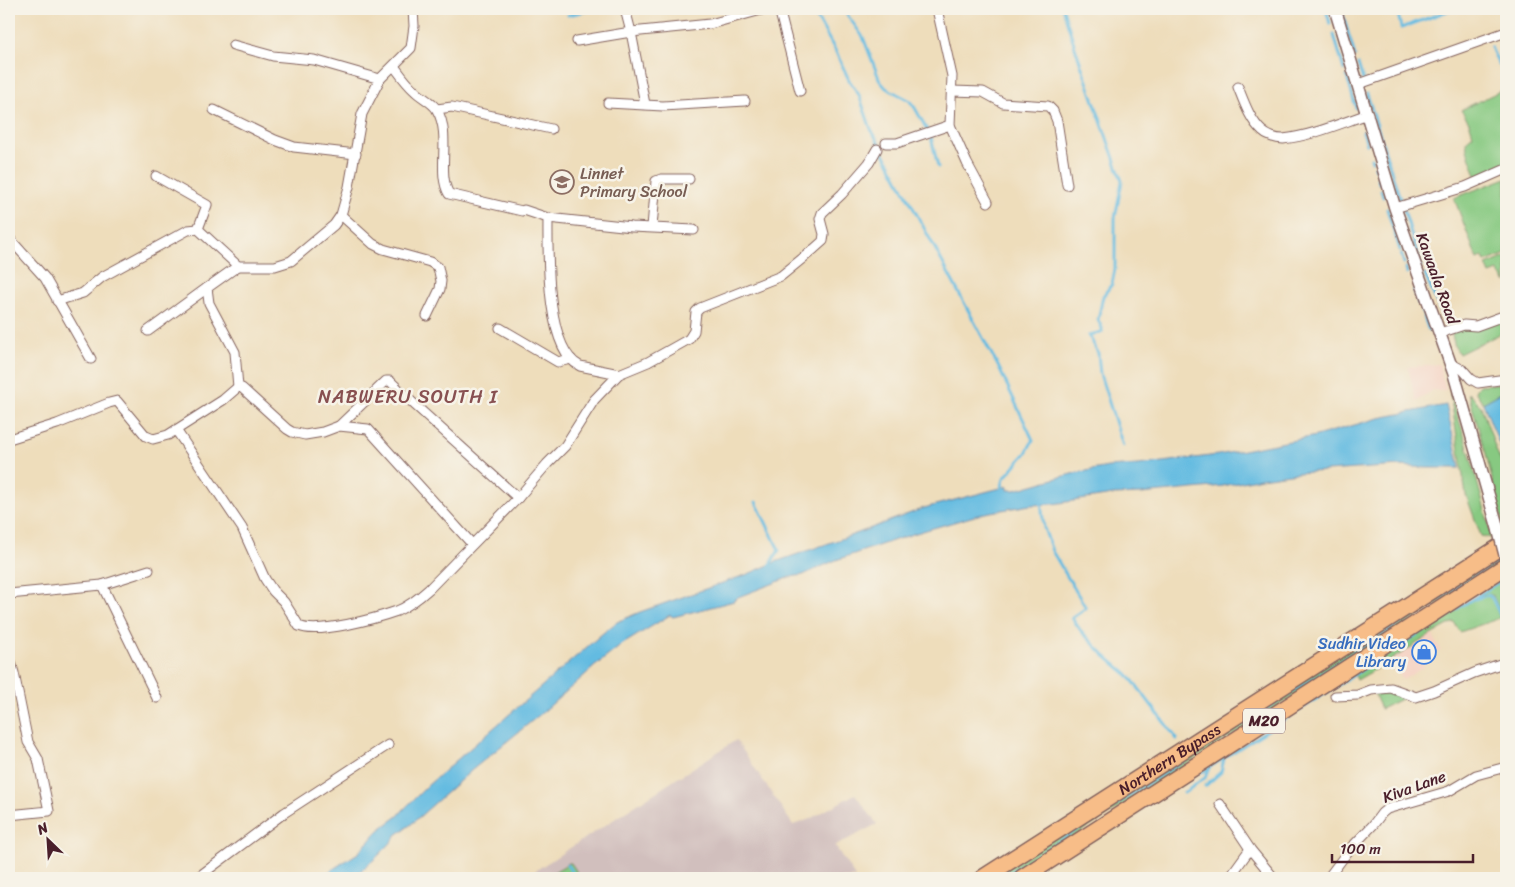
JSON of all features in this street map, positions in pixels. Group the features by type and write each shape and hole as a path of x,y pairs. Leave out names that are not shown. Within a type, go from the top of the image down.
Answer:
{"highway":[{"name":"Northern Bypass","path":"984,878 1503,538"},
{"name":"Northern Bypass","path":"1022,878 1506,566"}],"street":[{"path":"148,332 238,266 275,266 291,261 334,225 341,214 350,187 362,114 380,80 411,48 414,26 413,9"},
{"path":"625,9 632,32 645,104"},
{"path":"577,41 632,32 710,24 765,9"},
{"path":"779,9 800,91"},
{"path":"937,9 952,76 950,125 966,162 988,202"},
{"name":"Kawaala Road","path":"1335,9 1395,208 1450,363 1503,538 1506,559"},
{"path":"1359,84 1506,32"},
{"path":"233,45 273,56 314,60 380,80"},
{"path":"394,66 413,90 437,109 444,128 445,178 449,194 522,212 524,210 548,218 617,226 694,230"},
{"path":"1238,87 1252,120 1261,131 1282,139 1326,129 1368,114"},
{"path":"952,91 983,92 1003,103 1048,106 1053,111 1057,121 1067,185"},
{"path":"608,103 663,106 745,101"},
{"path":"437,109 452,107 551,129"},
{"path":"214,110 275,140 294,147 356,154"},
{"path":"886,142 896,143 950,125"},
{"path":"176,430 242,528 265,579 284,602 294,620 302,628 316,629 349,625 398,611 414,602 429,589 518,498 565,446 594,400 619,374 648,362 689,339 694,331 696,312 700,308 781,276 823,241 824,234 820,219 822,213 870,163 877,148"},
{"path":"1395,208 1465,187 1506,169"},
{"path":"156,176 206,205 198,229"},
{"path":"652,227 656,181 661,179 689,179"},
{"path":"341,214 373,244 430,262 438,268 441,281 440,289 427,316"},
{"path":"548,218 548,273 554,318 559,334 571,359 580,366 619,374"},
{"path":"56,301 83,293 102,277 188,230 198,229 238,266"},
{"path":"9,238 45,278 56,301 91,359"},
{"path":"207,288 210,303 235,352 238,387"},
{"path":"1440,333 1464,326 1476,326 1506,315"},
{"path":"500,328 558,362 571,359"},
{"path":"1450,363 1463,370 1478,382 1506,379"},
{"path":"238,387 242,388 292,432 305,435 323,432 339,426 383,382 390,381 518,498"},
{"path":"9,439 57,424 109,403 117,402 146,436 153,439 168,435 223,400 238,387"},
{"path":"339,426 368,429 472,544"},
{"path":"9,594 102,585 149,570"},
{"path":"102,585 157,698"},
{"path":"9,655 28,742 38,759 49,811 9,815"},
{"path":"1336,696 1358,695 1371,690 1391,688 1416,697 1506,662"},
{"path":"197,878 284,813 388,745"},
{"name":"Kiva Lane","path":"1328,878 1349,850 1387,809 1449,791 1476,776 1506,767"},
{"path":"1220,804 1250,849 1274,878"},
{"path":"1229,878 1250,849"}],"shaded area":[{"path":"1439,364 1446,390 1433,390 1416,402 1408,367"},
{"path":"1432,634 1441,650 1422,661 1424,667 1403,680 1392,660"},
{"path":"736,740 793,825 810,819 855,794 877,824 835,846 856,878 524,878"}],"green space":[{"path":"1506,88 1506,165 1477,178 1467,150 1466,141 1473,135 1469,122 1461,110"},
{"path":"1506,178 1506,254 1485,262 1483,257 1477,259 1454,198"},
{"path":"1506,257 1506,283 1498,271 1490,274 1486,265"},
{"path":"1506,318 1506,331 1459,354 1452,335 1454,331"},
{"path":"1506,383 1506,390 1483,403 1475,391 1479,385"},
{"path":"1450,393 1467,444 1491,538 1481,536 1466,495"},
{"path":"1468,393 1481,406 1496,450 1506,472 1506,529 1503,525 1486,454"},
{"path":"1506,549 1506,560 1009,878 992,878"},
{"path":"1502,577 1506,590 1506,624 1493,596 1486,594 1474,598 1501,582"},
{"path":"1487,596 1492,599 1500,618 1460,632 1454,622 1357,680 1355,675 1466,602"},
{"path":"1382,690 1405,697 1381,709 1374,693"},
{"path":"571,863 581,878 544,878"}],"water":[{"path":"1506,390 1506,461 1483,403"},
{"path":"1446,405 1460,468 1400,466 1297,473 1223,486 1113,495 1053,504 1030,505 985,513 916,533 836,560 803,575 790,577 738,597 734,601 673,617 670,615 623,644 595,666 409,826 396,835 383,851 361,870 347,879 319,878 358,853 379,830 398,816 428,785 603,633 617,622 640,612 924,508 1008,486 1008,490 1015,490 1075,473 1108,467 1218,455 1316,436 1379,418"}],"waterway":[{"path":"568,15 595,9"},
{"path":"810,9 820,23 849,80 859,95 871,129 998,366 1033,440 1026,453 1004,478 1001,491"},
{"path":"843,9 863,37 880,81 886,88 909,100 915,108 931,137 938,167"},
{"path":"1063,9 1122,181 1115,218 1115,269 1112,284 1103,296 1098,320 1102,332 1089,335 1098,353 1100,374 1123,446"},
{"path":"1326,9 1330,24"},
{"path":"1397,9 1401,28 1453,9"},
{"path":"1342,12 1355,56"},
{"path":"1334,35 1344,70"},
{"path":"1491,47 1506,77"},
{"path":"1358,64 1363,80"},
{"path":"1347,77 1356,108"},
{"path":"1367,94 1401,202"},
{"path":"1363,132 1367,144"},
{"path":"1378,178 1379,183"},
{"path":"1381,190 1383,197"},
{"path":"1387,209 1400,250"},
{"path":"1404,210 1421,266"},
{"path":"1401,254 1404,263"},
{"path":"1406,268 1407,273"},
{"path":"1425,275 1444,319 1450,325"},
{"path":"1414,290 1418,303"},
{"path":"1422,311 1429,331"},
{"path":"1041,501 1044,528 1052,551 1086,608 1072,618 1081,631 1103,654 1130,677 1177,739"},
{"path":"756,502 779,550 769,567"},
{"path":"1200,750 1504,557"},
{"path":"1202,772 1499,582"},
{"path":"1474,599 1488,595 1492,598 1506,627"},
{"path":"1002,878 1188,758"},
{"path":"1205,786 1221,772 1224,759"},
{"path":"1184,793 1205,778 1209,768"},
{"path":"567,865 576,878"}],"place":[{"name":"Linnet Primary School","path":"562,182"},
{"name":"Sudhir Video Library","path":"1424,652"}],"district":[{"name":"NABWERU SOUTH I","path":"408,396"}]}
